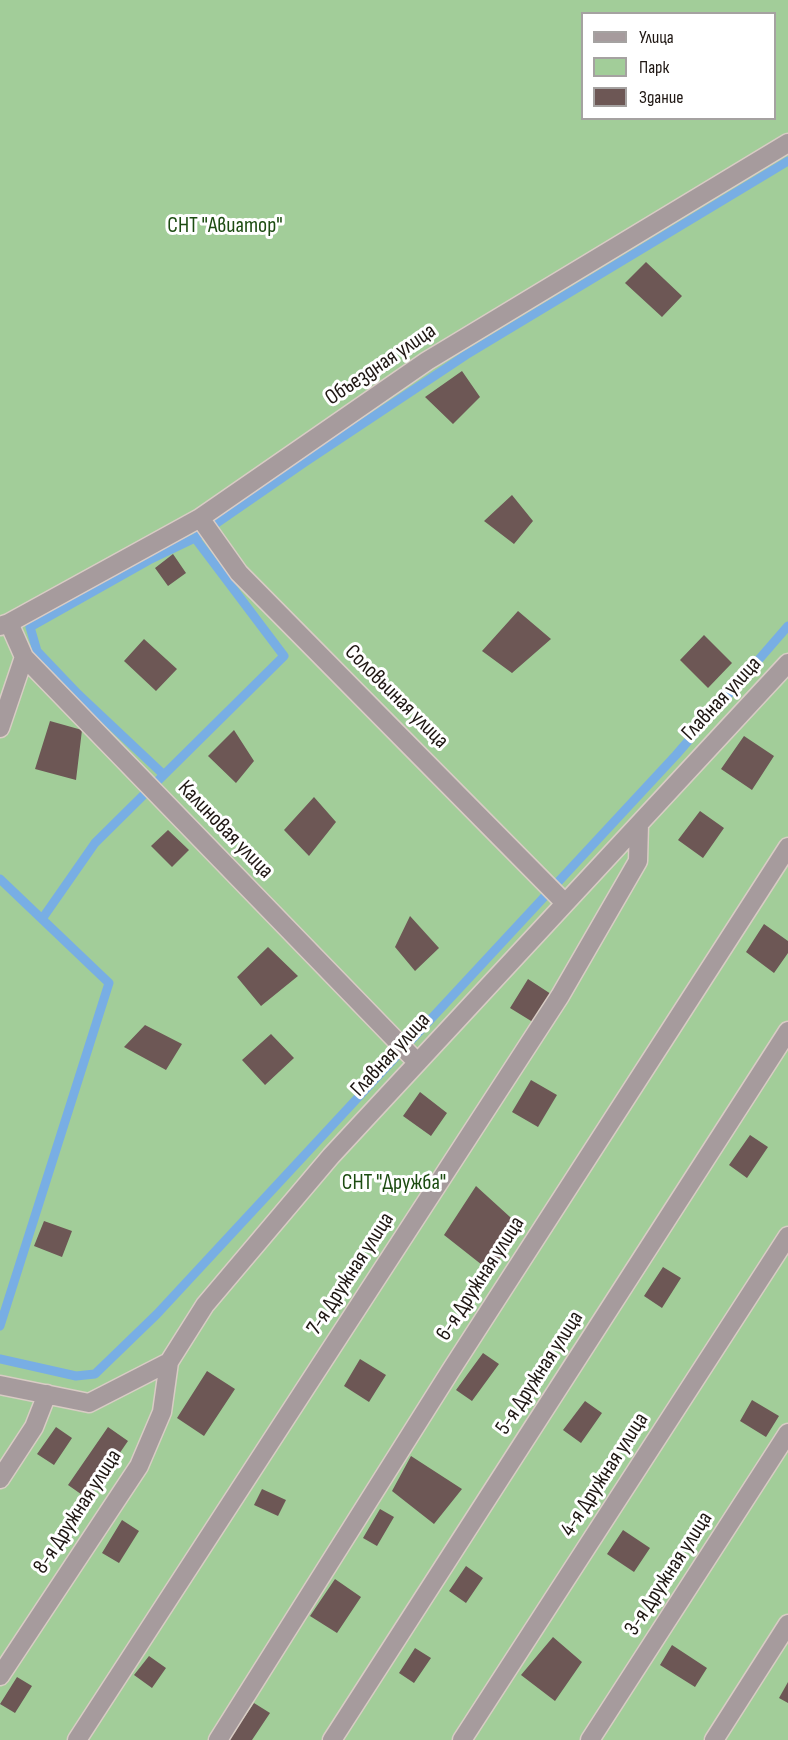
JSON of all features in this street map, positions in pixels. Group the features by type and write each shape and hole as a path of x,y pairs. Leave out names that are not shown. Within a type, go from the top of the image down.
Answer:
{"lane":[{"name":"Объездная улица","path":"5,625 200,518 427,361 788,143"},
{"name":"Соловьиная улица","path":"200,518 239,573 565,903"},
{"name":"Калиновая улица","path":"5,625 24,657 417,1062"},
{"path":"0,728 24,657"},
{"name":"Главная улица","path":"0,1385 89,1403 168,1362 205,1305 331,1156 788,663"},
{"name":"7-я Дружная улица","path":"77,1740 560,996 638,861 639,824"},
{"name":"6-я Дружная улица","path":"218,1740 464,1350 788,847"},
{"name":"5-я Дружная улица","path":"332,1740 788,1031"},
{"name":"4-я Дружная улица","path":"462,1740 788,1236"},
{"name":"8-я Дружная улица","path":"0,1676 139,1466 162,1412 168,1362"},
{"path":"0,1479 34,1427 47,1394"},
{"name":"3-я Дружная улица","path":"590,1740 788,1433"},
{"path":"714,1740 788,1624"}],"green space":[{"name":"СНТ \"Дружба\"","path":"0,0 788,0 788,1740 0,1740"}],"building":[{"path":"646,262 682,296 662,317 625,283"},
{"path":"462,371 480,397 453,424 425,397"},
{"path":"512,495 533,521 514,544 484,521"},
{"path":"173,554 186,573 168,586 155,568"},
{"path":"518,611 551,639 512,673 482,651"},
{"path":"704,635 732,663 708,688 680,660"},
{"path":"144,639 177,669 156,691 124,661"},
{"path":"50,721 82,730 76,780 35,769"},
{"path":"234,730 254,761 236,783 208,756"},
{"path":"744,736 774,756 752,790 721,769"},
{"path":"314,797 336,822 309,856 284,830"},
{"path":"700,811 724,828 703,858 678,840"},
{"path":"168,830 189,850 172,867 151,846"},
{"path":"410,916 439,948 415,971 395,947"},
{"path":"764,924 788,941 788,953 774,973 746,952"},
{"path":"268,947 298,976 261,1006 237,977"},
{"path":"528,979 554,996 536,1024 510,1008"},
{"path":"145,1025 182,1044 166,1070 124,1047"},
{"path":"271,1034 294,1058 265,1085 242,1060"},
{"path":"531,1080 557,1095 538,1127 512,1112"},
{"path":"420,1092 447,1113 431,1136 403,1116"},
{"path":"750,1135 768,1147 747,1178 729,1165"},
{"path":"476,1186 521,1227 491,1272 444,1235"},
{"path":"44,1221 72,1231 62,1257 34,1246"},
{"path":"663,1267 681,1278 662,1308 644,1296"},
{"path":"483,1353 499,1364 472,1401 456,1390"},
{"path":"360,1359 386,1375 369,1402 344,1386"},
{"path":"207,1371 235,1389 204,1436 177,1418"},
{"path":"752,1400 779,1416 766,1437 740,1421"},
{"path":"585,1401 602,1413 581,1443 563,1430"},
{"path":"56,1427 72,1438 54,1465 37,1454"},
{"path":"108,1427 128,1441 88,1499 68,1485"},
{"path":"411,1456 462,1489 434,1524 392,1491"},
{"path":"262,1489 286,1500 278,1516 254,1505"},
{"path":"380,1509 394,1517 377,1546 363,1538"},
{"path":"122,1520 139,1531 119,1563 102,1553"},
{"path":"623,1530 650,1548 634,1572 607,1554"},
{"path":"466,1566 483,1578 466,1603 449,1591"},
{"path":"335,1579 361,1597 337,1633 310,1616"},
{"path":"553,1637 582,1662 555,1701 521,1675"},
{"path":"672,1645 707,1668 695,1687 660,1665"},
{"path":"415,1648 431,1658 414,1683 399,1673"},
{"path":"149,1656 166,1668 152,1688 134,1675"},
{"path":"17,1677 32,1686 15,1713 0,1704"},
{"path":"788,1682 788,1703 779,1698"},
{"path":"254,1703 270,1713 252,1740 229,1740"}],"waterway":[{"path":"164,775 78,694 37,651 30,627 149,560 195,538 466,355 788,161"},
{"path":"42,919 95,843 284,656 195,538"},
{"path":"0,1359 76,1376 95,1374 157,1314 676,755 788,626"},
{"path":"0,879 109,983 0,1326"}],"park label":[{"name":"СНТ \"Авиатор\"","path":"225,226"}]}
